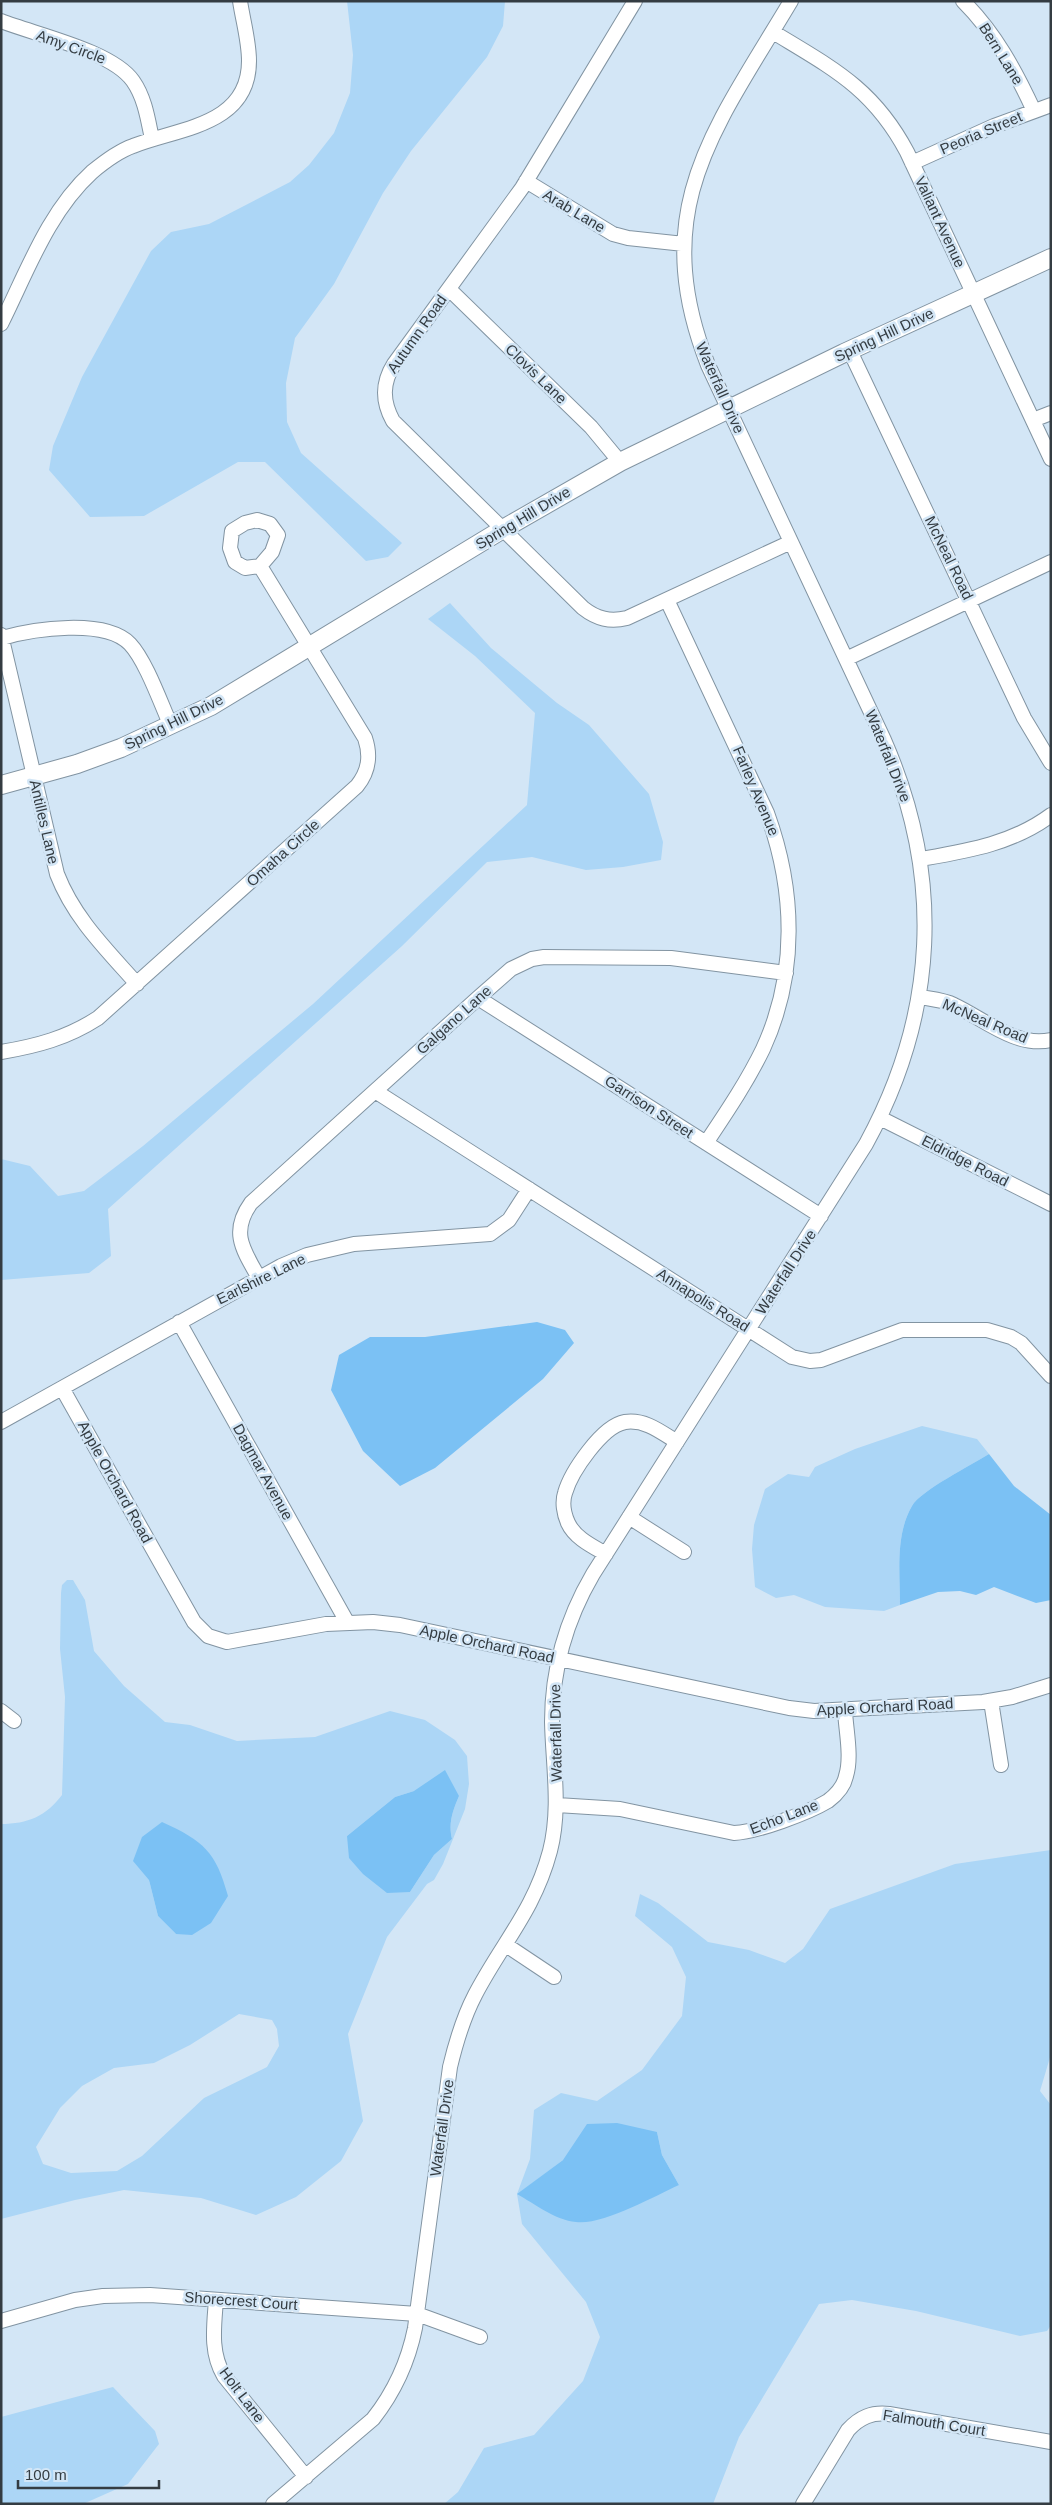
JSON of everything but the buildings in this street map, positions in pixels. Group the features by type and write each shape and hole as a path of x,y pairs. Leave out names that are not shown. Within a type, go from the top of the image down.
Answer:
{"main road":[{"name":"Spring Hill Drive","path":"1,785 34,777 112,751 171,726 211,706 310,648 502,529 620,462 850,350 1051,258"}],"street":[{"path":"1,324 55,214 66,198 89,175 111,158 132,146 209,121 221,115 238,98 248,76 249,62 240,1"},
{"name":"Autumn Road","path":"635,1 526,181 389,372 385,382 385,402 393,421 583,608 598,618 607,620 627,618 667,600"},
{"name":"Waterfall Drive","path":"273,2504 359,2434 385,2404 404,2368 410,2350 417,2314 450,2067 456,2044 475,1995 522,1919 544,1872 550,1849 557,1805 552,1700 558,1659 572,1613 629,1517 866,1144 880,1118 903,1062 920,997 926,935 920,859 907,798 896,766 708,365 692,321 684,272 684,244 690,194 707,147 791,1"},
{"name":"Bern Lane","path":"963,1 998,43 1013,66 1034,111"},
{"name":"Amy Circle","path":"1,21 105,58 124,70 133,81 142,98 152,139"},
{"name":"Valiant Avenue","path":"773,32 833,68 864,92 889,120 912,163 1051,459"},
{"name":"Peoria Street","path":"912,163 1051,105"},
{"name":"Arab Lane","path":"526,181 600,228 613,234 628,238 684,244"},
{"name":"Clovis Lane","path":"449,289 591,427 620,462"},
{"name":"McNeal Road","path":"850,350 970,600 1024,718 1051,763"},
{"path":"1033,420 1051,413"},
{"path":"667,600 790,542"},
{"path":"846,659 1051,562"},
{"name":"Omaha Circle","path":"1,1052 40,1045 83,1028 98,1018 357,786 363,778 369,758 365,738 260,566"},
{"name":"Farley Avenue","path":"667,600 761,799 776,837 788,892 789,938 786,973 776,1014 763,1049 750,1075 706,1143"},
{"path":"2,637 24,632 69,628 103,631 122,638 137,653 171,726"},
{"name":"Antilles Lane","path":"2,637 52,856 63,890 85,925 137,984"},
{"path":"920,859 972,850 996,843 1019,834 1051,815"},
{"name":"Galgano Lane","path":"258,1278 241,1243 239,1228 244,1212 251,1202 478,998 511,969 521,963 544,957 671,958 704,960 786,973"},
{"name":"McNeal Road","path":"920,997 952,1004 1018,1038 1040,1042 1051,1040"},
{"name":"Garrison Street","path":"478,998 821,1216"},
{"name":"Annapolis Road","path":"375,1091 792,1357 810,1361 828,1358 902,1330 987,1330 1011,1337 1021,1343 1051,1376"},
{"name":"Eldridge Road","path":"880,1118 1051,1204"},
{"name":"Earlshire Lane","path":"1,1422 258,1278 299,1259 330,1249 361,1244 490,1234 509,1220 529,1189"},
{"name":"Dagmar Avenue","path":"179,1322 346,1622"},
{"name":"Apple Orchard Road","path":"62,1388 194,1622 208,1636 227,1642 346,1622 400,1625 789,1708 845,1711 991,1701 1012,1697 1051,1685"},
{"path":"606,1554 580,1538 568,1524 564,1504 568,1485 599,1437 616,1425 625,1422 644,1423 677,1442"},
{"path":"629,1517 684,1552"},
{"path":"991,1701 1001,1765"},
{"path":"1,1711 14,1721"},
{"name":"Echo Lane","path":"557,1805 620,1809 723,1832 752,1831 822,1804 838,1792 844,1782 848,1768 845,1711"},
{"path":"506,1946 554,1977"},
{"name":"Shorecrest Court","path":"1,2321 75,2300 103,2296 150,2295 417,2314 480,2337"},
{"name":"Holt Lane","path":"216,2300 213,2341 219,2367 224,2376 306,2477"},
{"name":"Falmouth Court","path":"802,2504 848,2430 856,2422 871,2414 890,2414 1051,2442"}],"shaded area":[{"path":"347,1 505,1 503,26 487,57 411,151 383,193 334,284 295,338 286,383 287,422 301,453 402,543 388,557 366,561 265,462 238,462 144,516 90,517 49,470 53,446 82,377 151,251 171,232 209,224 290,182 309,165 334,133 350,93 353,55"},
{"path":"450,603 491,648 557,703 589,725 649,794 663,842 661,860 623,867 586,870 532,857 487,862 402,946 108,1209 111,1256 89,1273 1,1280 1,1159 30,1166 58,1196 84,1191 143,1146 313,1004 527,805 535,713 475,656 428,619"},
{"path":"537,1322 565,1330 574,1343 543,1379 435,1468 400,1486 363,1451 331,1390 339,1355 370,1337 425,1337"},
{"path":"922,1426 977,1439 989,1454 925,1493 912,1506 903,1529 901,1542 899,1567 900,1605 884,1611 825,1607 794,1595 776,1598 755,1587 752,1549 754,1525 765,1489 788,1474 809,1477 815,1467 855,1449"},
{"path":"989,1454 1014,1486 1051,1515 1051,1600 1036,1603 994,1587 976,1595 960,1591 938,1592 900,1605 899,1567 901,1542 903,1529 912,1506 925,1493 947,1478"},
{"path":"67,1580 73,1580 85,1600 94,1651 124,1686 165,1722 190,1725 237,1741 315,1737 390,1711 425,1720 455,1740 467,1756 469,1784 465,1809 443,1864 434,1880 427,1884 387,1937 348,2034 363,2121 341,2161 296,2197 256,2215 201,2198 124,2190 75,2200 1,2219 1,1824 11,1824 36,1817 50,1808 62,1795 65,1697 60,1649 62,1585","holes":["414,1791 459,1796 451,1822 452,1839 434,1855 410,1892 347,1836 395,1797","149,1880 176,1934 158,1916","239,2014 272,2020 277,2029 279,2046 267,2067 204,2098 142,2156 117,2171 71,2173 43,2164 36,2147 60,2108 82,2086 114,2068 154,2063 190,2045"]},
{"path":"445,1770 459,1796 451,1822 452,1839 434,1855 410,1892 387,1893 363,1874 349,1858 347,1836 395,1797 414,1791"},
{"path":"162,1822 188,1835 206,1850 219,1869 228,1896 211,1923 192,1935 176,1934 158,1916 149,1880 133,1861 142,1837"},
{"path":"1051,1850 1051,2054 1040,2091 1051,2105 1051,2325 1047,2331 1020,2336 916,2311 852,2300 819,2304 739,2437 713,2504 444,2504 458,2492 484,2448 534,2435 583,2381 600,2337 586,2302 522,2224 517,2194 530,2159 534,2110 561,2093 597,2101 642,2070 682,2016 686,1977 672,1947 635,1916 640,1894 658,1903 708,1942 749,1950 785,1963 803,1949 830,1909 955,1864","holes":["657,2132 662,2155 679,2185 518,2194 563,2160"]},
{"path":"617,2123 657,2132 662,2155 679,2185 628,2209 587,2222 568,2221 560,2218 517,2194 563,2160 587,2124"},
{"path":"113,2387 155,2431 159,2444 128,2484 83,2504 1,2504 1,2417"}]}
